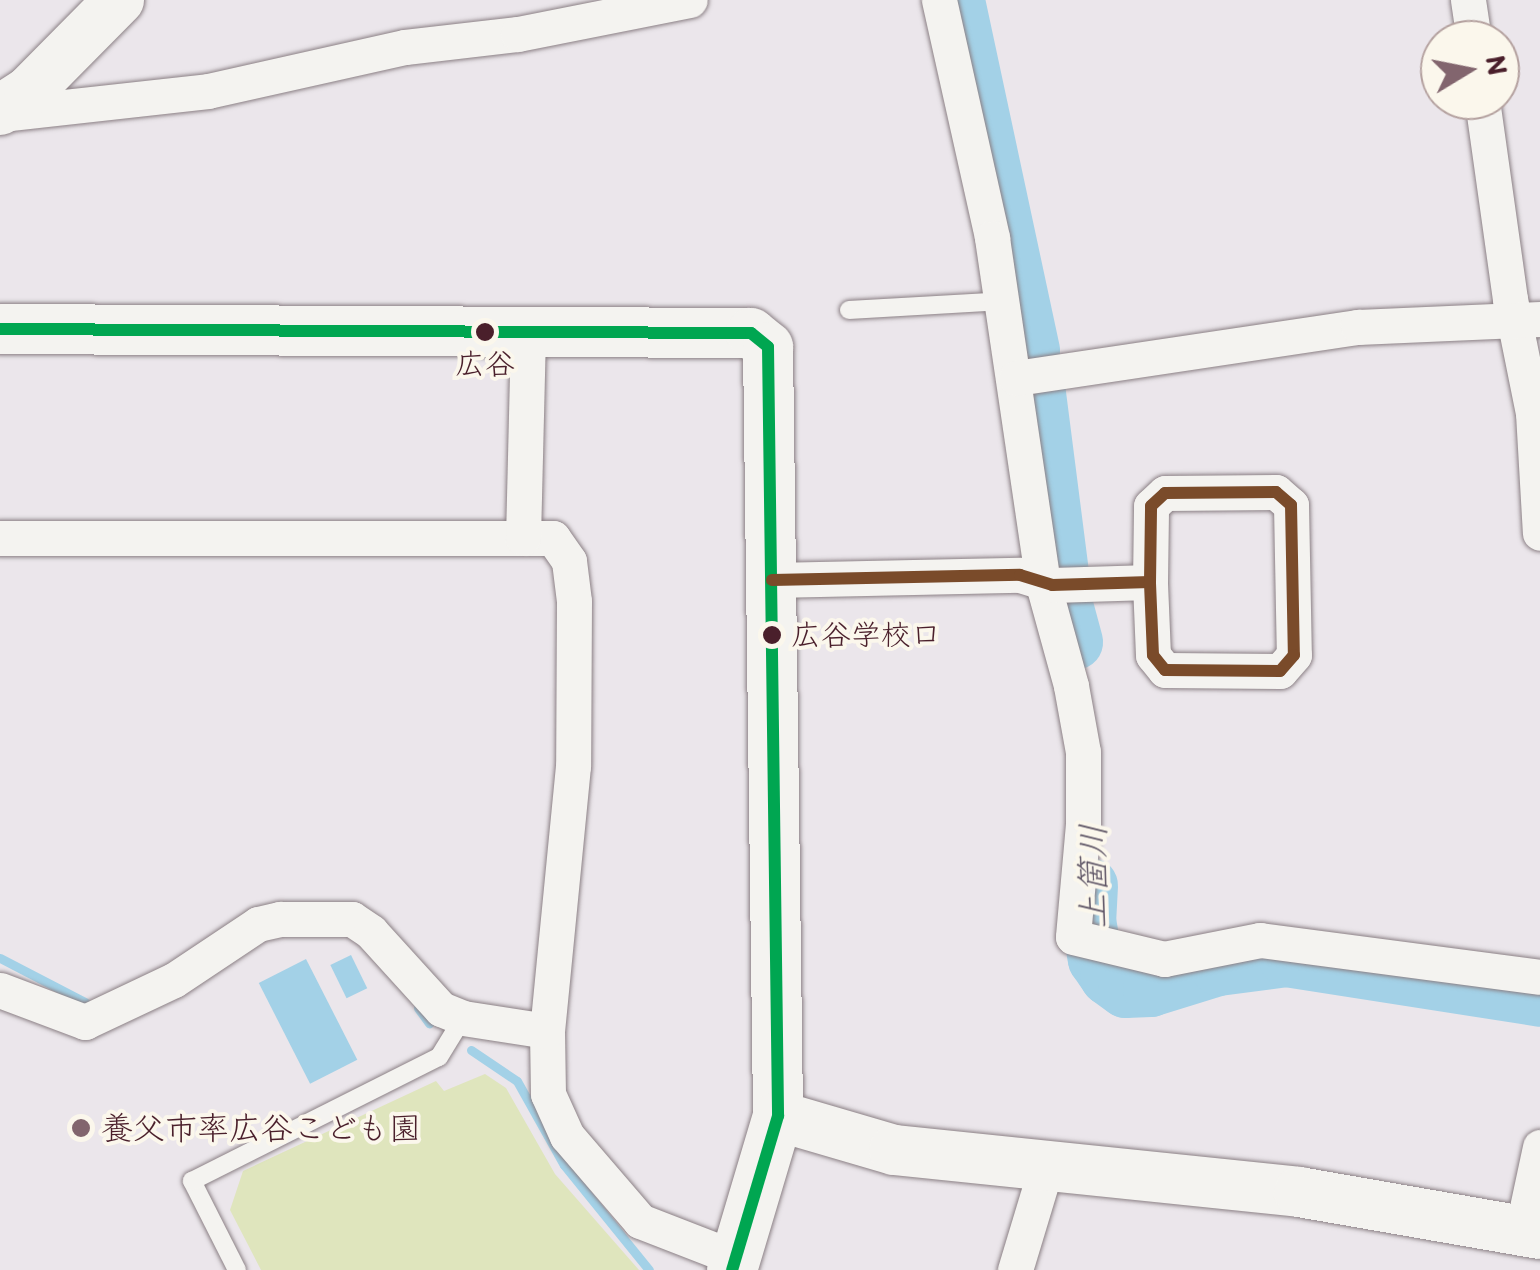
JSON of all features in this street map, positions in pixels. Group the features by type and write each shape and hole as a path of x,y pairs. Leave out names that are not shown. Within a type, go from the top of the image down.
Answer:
{"main road":[{"path":"0,112 29,91 119,0"},
{"path":"0,324 751,334 768,347 778,1116 735,1265"},
{"path":"778,1116 894,1150 1299,1192 1531,1233"}],"street":[{"path":"0,112 208,90 405,48 518,34 690,0"},
{"path":"939,0 1002,301 1083,752 1082,824 1072,937 1164,959 1260,940 1540,977"},
{"path":"1486,120 1528,319 1540,533"},
{"path":"1016,378 1358,327 1528,319"},
{"path":"523,538 528,332"},
{"path":"1276,492 1292,505 1294,655 1280,671 1165,670 1153,655 1150,582 1152,506 1165,493 1276,492"},
{"path":"0,538 553,538 569,561 574,601 573,766 547,1032 548,1094 566,1136 640,1221 735,1265"},
{"path":"772,580 1020,576 1055,584 1150,582"},
{"path":"0,990 85,1022 174,980 258,924 280,919 352,919 371,932 441,1008 463,1018 547,1032"},
{"path":"1531,1233 1540,1148"},
{"path":"1014,1270 1047,1164"}],"lane":[{"path":"849,310 1002,301"},
{"path":"237,1270 192,1181 439,1057 463,1018"}],"green space":[{"path":"485,1074 506,1088 555,1174 639,1270 261,1270 230,1210 243,1171 436,1081 444,1091"}],"water":[{"path":"351,955 367,988 347,998 330,965"},
{"path":"306,959 357,1060 310,1084 259,983"}],"waterway":[{"name":"上箇川","path":"957,0 1032,350"},
{"name":"上箇川","path":"1038,393 1065,604 1075,642"},
{"name":"上箇川","path":"1090,885 1088,920 1095,959 1107,977 1125,990 1150,989 1218,968 1286,959 1540,999"},
{"path":"0,958 85,1002"},
{"path":"418,1008 429,1023"},
{"path":"471,1050 517,1081 564,1165 649,1270"}],"transit line":[{"path":"0,329 751,333 768,347 778,1116 732,1270"},
{"path":"772,580 1020,575 1052,585 1150,582 1151,506 1165,493 1276,492 1291,505 1294,655 1280,671 1165,670 1153,655 1150,582"}],"place":[{"name":"広谷","path":"485,332"},
{"name":"広谷学校口","path":"772,635"},
{"name":"養父市率広谷こども園","path":"81,1128"}]}
